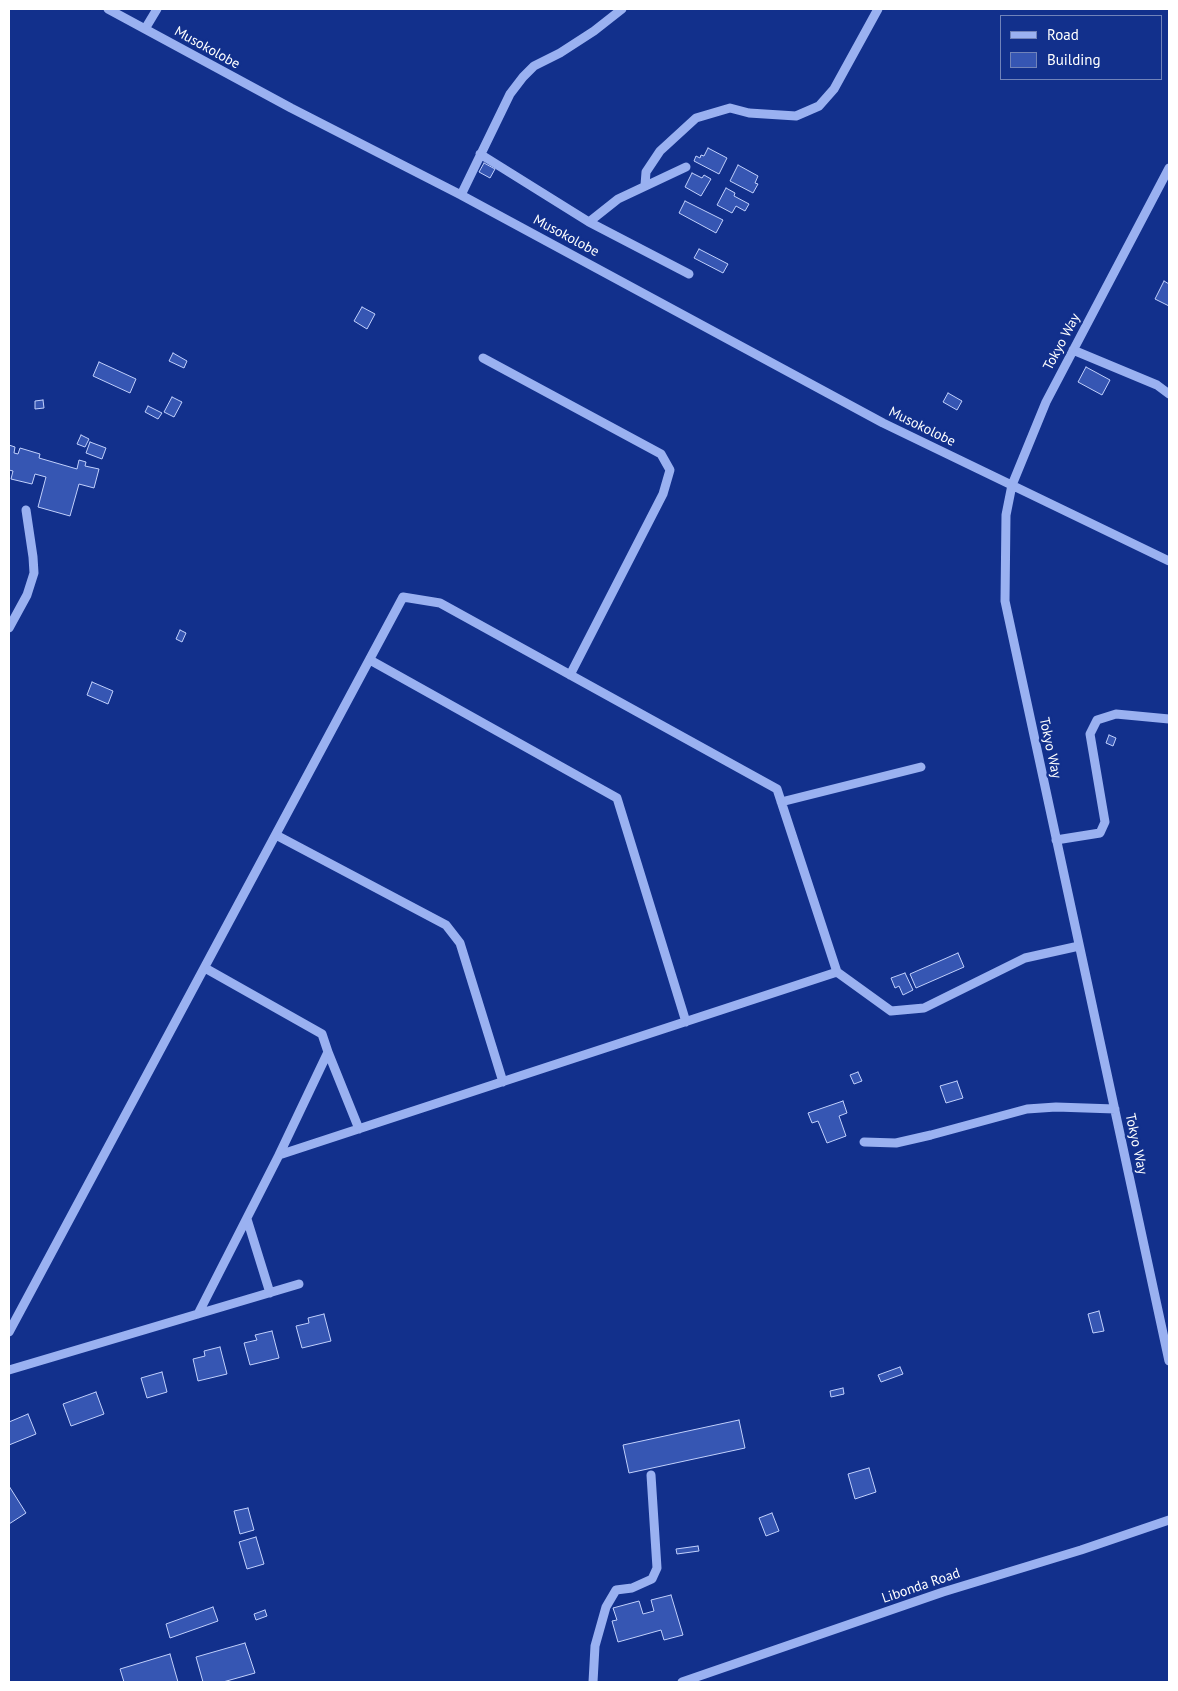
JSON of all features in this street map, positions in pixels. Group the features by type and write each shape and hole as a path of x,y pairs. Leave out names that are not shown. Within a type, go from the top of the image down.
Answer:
{"street":[{"name":"Musokolobe","path":"108,9 291,108 461,195 883,423 1169,561"},
{"path":"144,29 157,9"},
{"path":"461,195 510,94 522,77 534,66 560,53 594,31 622,9"},
{"path":"645,185 646,172 660,151 696,118 730,108 749,113 796,116 819,106 834,89 878,9"},
{"path":"480,154 589,222 689,274"},
{"path":"589,222 618,199 686,166"},
{"name":"Tokyo Way","path":"1169,168 1046,402 1012,485 1006,515 1005,601 1169,1361"},
{"path":"1073,350 1157,385 1169,394"},
{"path":"483,358 661,454 670,470 663,494 570,675"},
{"path":"9,628 27,595 34,573 26,510"},
{"path":"9,1332 403,597 440,603 777,789 837,972 891,1011 924,1008 1025,958 1079,946"},
{"path":"370,660 617,798 686,1022"},
{"path":"1056,840 1100,833 1105,822 1090,734 1097,720 1116,714 1169,719"},
{"path":"781,802 921,766"},
{"path":"276,835 446,925 460,942 503,1082"},
{"path":"205,968 322,1034 359,1129"},
{"path":"279,1155 837,972"},
{"path":"198,1314 279,1155 328,1052"},
{"path":"864,1142 896,1143 1028,1109 1056,1107 1115,1109"},
{"path":"247,1219 270,1293"},
{"path":"9,1370 299,1284"},
{"path":"593,1682 595,1646 606,1606 616,1590 632,1588 652,1579 657,1568 651,1475"},
{"name":"Libonda Road","path":"682,1682 943,1592 1081,1550 1169,1520"}],"building":[{"path":"708,148 727,158 719,174 694,161 696,156 700,158 701,155 704,156"},
{"path":"484,163 495,169 490,178 479,172"},
{"path":"738,165 758,176 755,183 758,184 753,193 730,181"},
{"path":"692,173 702,178 704,175 711,179 701,196 685,187"},
{"path":"726,188 735,193 734,196 749,204 745,211 736,206 732,213 717,205"},
{"path":"685,201 723,220 716,233 679,213"},
{"path":"699,249 728,264 723,273 694,258"},
{"path":"1164,281 1169,284 1169,306 1155,299"},
{"path":"362,307 375,314 367,329 354,321"},
{"path":"173,353 187,361 184,368 169,361"},
{"path":"99,362 136,379 130,393 93,376"},
{"path":"1086,367 1110,380 1102,395 1078,382"},
{"path":"948,393 962,401 957,410 943,402"},
{"path":"172,397 182,402 174,417 164,412"},
{"path":"43,400 44,408 35,409 35,401"},
{"path":"148,406 162,413 158,419 145,412"},
{"path":"81,435 89,439 85,447 77,444"},
{"path":"90,442 106,448 102,459 86,453"},
{"path":"9,445 15,447 14,453 18,454 20,448 40,454 39,458 77,469 79,460 86,462 85,466 99,469 94,488 79,484 70,516 38,507 46,477 35,474 32,484 11,479 13,471 9,470"},
{"path":"180,630 186,633 182,642 176,639"},
{"path":"92,682 113,691 108,704 87,695"},
{"path":"1109,735 1116,738 1113,746 1106,743"},
{"path":"958,953 964,967 916,988 910,974"},
{"path":"905,973 913,990 903,995 899,986 895,988 891,978"},
{"path":"858,1072 862,1081 854,1084 850,1075"},
{"path":"957,1081 963,1098 946,1103 940,1086"},
{"path":"843,1101 847,1113 839,1116 846,1136 827,1143 818,1121 812,1123 808,1113"},
{"path":"1099,1311 1104,1331 1093,1333 1088,1314"},
{"path":"324,1314 331,1341 302,1348 296,1326 309,1323 308,1318"},
{"path":"272,1331 279,1358 250,1365 244,1343 257,1340 255,1335"},
{"path":"220,1347 227,1374 198,1381 193,1359 205,1356 204,1351"},
{"path":"900,1367 903,1374 881,1382 878,1375"},
{"path":"162,1372 167,1392 147,1398 141,1378"},
{"path":"843,1388 844,1394 831,1397 830,1391"},
{"path":"96,1392 104,1414 71,1426 63,1404"},
{"path":"28,1414 36,1434 9,1445 9,1422"},
{"path":"739,1420 745,1448 629,1473 623,1445"},
{"path":"869,1468 876,1492 855,1499 848,1474"},
{"path":"9,1486 26,1513 9,1524"},
{"path":"248,1508 254,1530 240,1534 234,1511"},
{"path":"772,1513 779,1531 766,1536 759,1518"},
{"path":"256,1537 264,1564 247,1569 239,1542"},
{"path":"698,1546 699,1551 677,1554 676,1549"},
{"path":"671,1595 683,1635 664,1640 661,1630 618,1642 612,1621 617,1620 613,1608 639,1601 643,1614 654,1611 651,1600"},
{"path":"213,1607 218,1621 170,1638 166,1624"},
{"path":"265,1610 267,1616 256,1620 254,1614"},
{"path":"245,1643 255,1673 223,1682 203,1682 196,1657"},
{"path":"170,1654 178,1682 124,1682 120,1669"}]}
